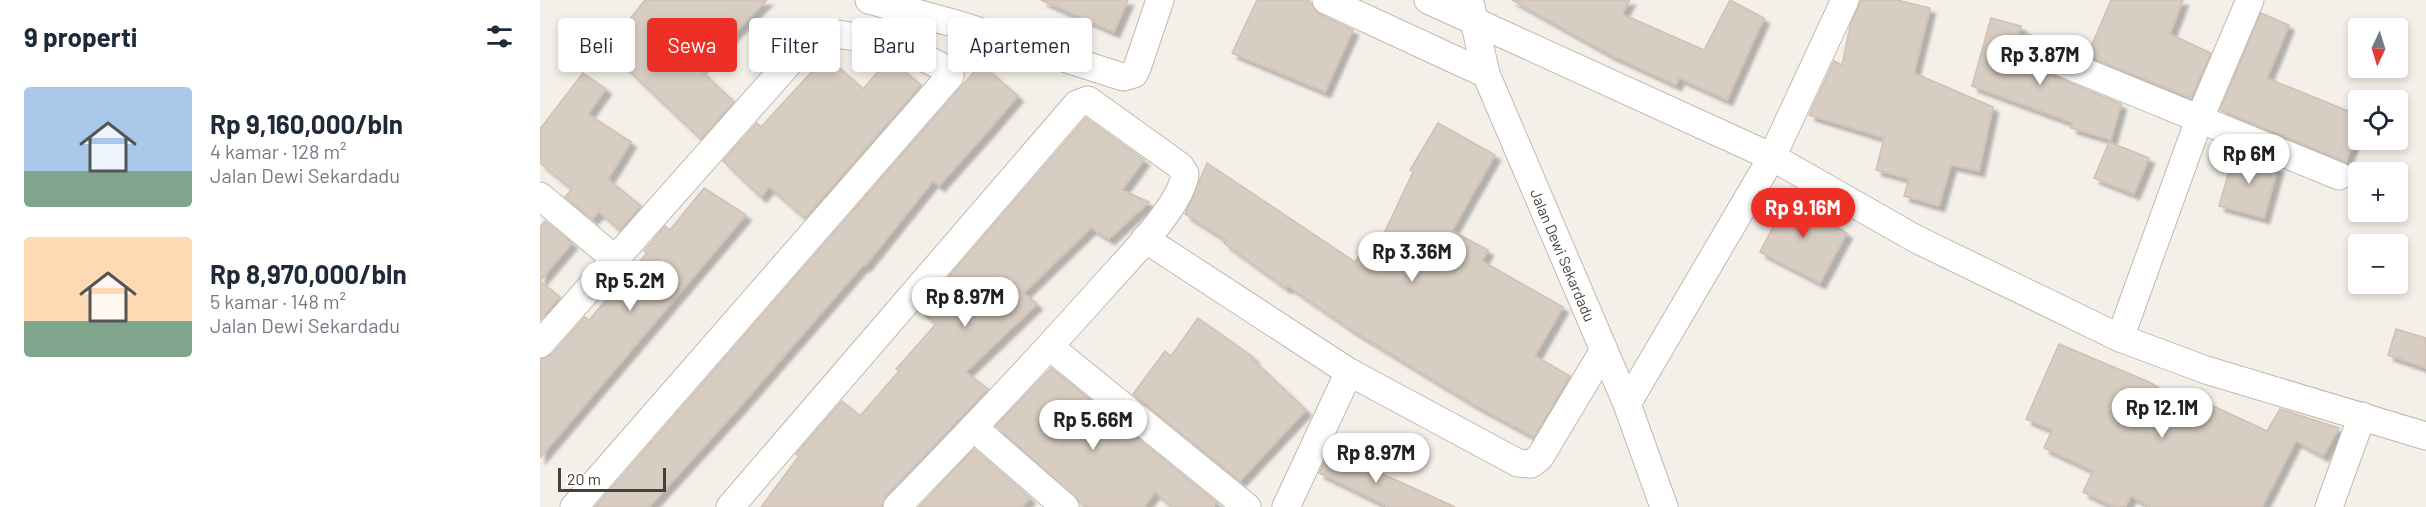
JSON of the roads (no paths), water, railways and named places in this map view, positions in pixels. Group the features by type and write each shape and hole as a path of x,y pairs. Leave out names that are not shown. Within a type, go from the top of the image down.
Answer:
{"street":[{"path":"869,0 960,25 1123,77 1134,74 1137,68 1160,0"},
{"path":"1326,0 1486,74"},
{"path":"1428,0 1471,9 1772,157 1916,238 2120,338 2206,370 2426,436"},
{"path":"1627,404 1772,157 1845,0"},
{"path":"2120,338 2199,120 2250,0"},
{"name":"Jalan Dewi Sekardadu","path":"1471,9 1486,74 1627,404 1664,507"},
{"path":"540,344 812,37 825,33 874,41 921,55 950,73 950,76 574,507"},
{"path":"2026,48 2339,176"},
{"path":"730,507 1077,104 1088,100 1180,166 1185,174 1184,186 1145,239 1050,346 897,507"},
{"path":"540,196 615,259"},
{"path":"1145,239 1349,372 1518,463 1531,464 1540,457 1604,350"},
{"path":"1050,346 1247,507"},
{"path":"1286,507 1349,372"},
{"path":"2329,507 2362,416"},
{"path":"974,428 1065,507"}]}
